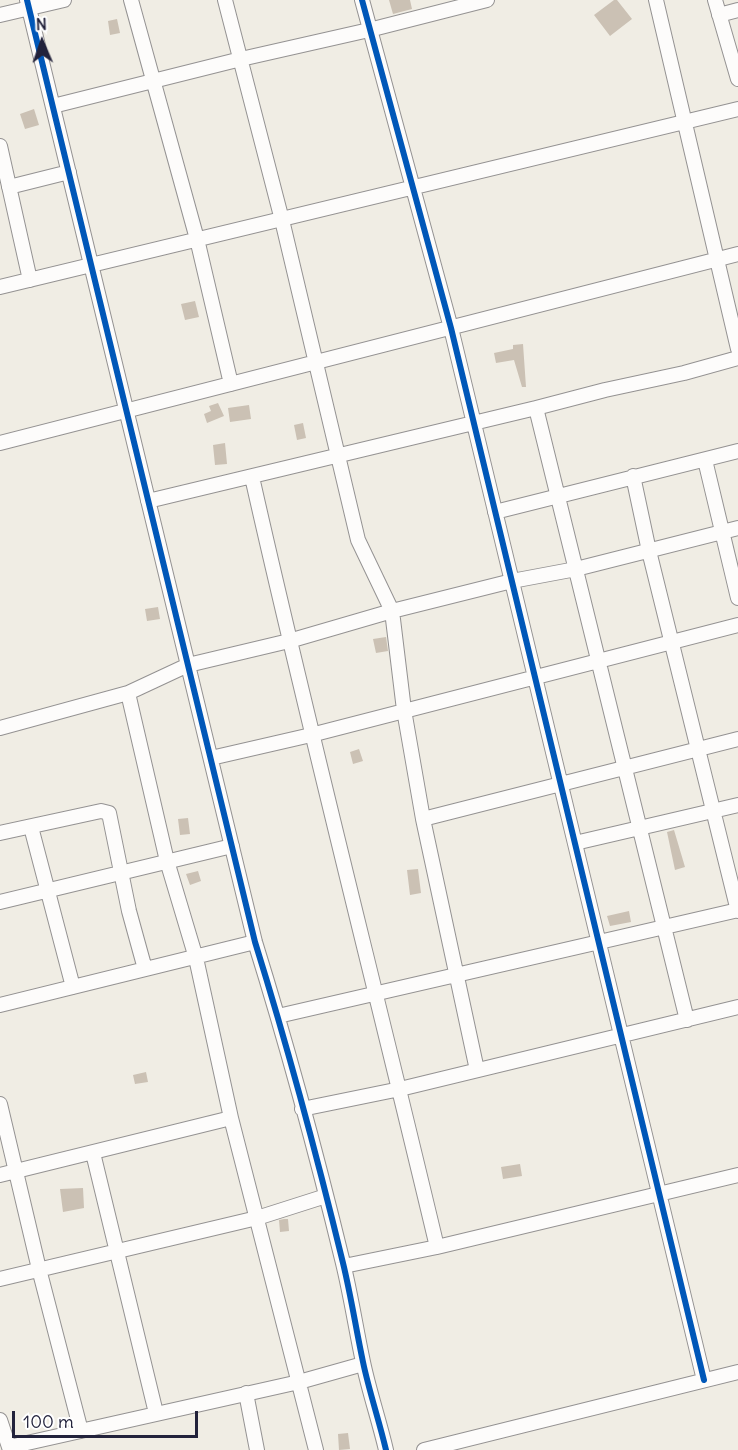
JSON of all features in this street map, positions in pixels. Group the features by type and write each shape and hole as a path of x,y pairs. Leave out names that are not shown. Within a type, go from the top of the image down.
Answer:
{"street":[{"path":"0,15 28,4 64,0"},
{"path":"131,0 197,239 231,384"},
{"path":"225,0 282,220 358,540 392,611 404,710 423,819 477,1070"},
{"path":"362,0 451,328 704,1380"},
{"path":"53,106 241,58 369,30 487,0"},
{"path":"656,0 738,349"},
{"path":"715,0 738,79"},
{"path":"28,4 255,942 278,1016 326,1196 344,1266 363,1365 386,1450"},
{"path":"719,15 738,10"},
{"path":"0,287 738,109"},
{"path":"0,146 30,280"},
{"path":"9,187 69,172"},
{"path":"0,443 738,254"},
{"path":"148,501 605,390 684,373 738,358"},
{"path":"536,408 687,1020"},
{"path":"495,512 633,476 738,452"},
{"path":"705,460 738,598"},
{"path":"278,1016 738,910 649,550 633,476"},
{"path":"252,477 311,735 377,993 438,1247"},
{"path":"0,728 129,693 188,665 289,641 392,611 512,581 576,569 738,528"},
{"path":"211,758 311,735 738,625"},
{"path":"129,693 167,861 196,958 231,1118 315,1450"},
{"path":"423,819 738,739"},
{"path":"575,843 738,805"},
{"path":"0,833 101,811 109,813 145,969"},
{"path":"31,827 73,987"},
{"path":"0,902 232,846"},
{"path":"0,1005 255,942"},
{"path":"302,1108 400,1089 738,1007"},
{"path":"0,1104 39,1269 81,1431"},
{"path":"0,1175 231,1118"},
{"path":"93,1153 156,1413"},
{"path":"344,1266 438,1247 738,1175"},
{"path":"0,1279 257,1218 326,1196"},
{"path":"0,1419 10,1448 299,1382 363,1365"},
{"path":"424,1450 738,1372"},
{"path":"246,1393 257,1450"}],"building":[{"path":"389,0 410,0 412,9 393,14"},
{"path":"617,0 632,19 610,36 594,15"},
{"path":"117,19 120,33 110,35 108,21"},
{"path":"34,109 39,125 25,129 20,114"},
{"path":"195,301 199,317 185,320 181,304"},
{"path":"523,344 526,387 522,387 514,360 496,363 494,353 513,349 513,345"},
{"path":"218,403 224,416 207,423 204,414 211,411 209,406"},
{"path":"249,405 251,419 230,422 228,408"},
{"path":"303,423 306,438 297,440 294,425"},
{"path":"225,443 227,464 215,465 213,445"},
{"path":"158,607 160,619 147,621 145,609"},
{"path":"386,637 388,651 376,653 373,639"},
{"path":"359,749 363,761 353,764 350,752"},
{"path":"188,818 190,834 180,835 178,819"},
{"path":"674,830 685,867 675,870 667,832"},
{"path":"418,869 421,893 410,895 407,870"},
{"path":"198,871 201,881 190,885 186,874"},
{"path":"629,911 631,922 610,926 607,916"},
{"path":"146,1072 148,1082 135,1084 133,1075"},
{"path":"520,1164 522,1176 503,1179 501,1167"},
{"path":"83,1188 84,1208 63,1212 60,1189"},
{"path":"288,1219 289,1231 280,1232 279,1220"},
{"path":"348,1433 350,1449 339,1450 338,1434"}],"cycle path":[{"path":"27,0 255,942 323,1183 346,1275 365,1373 386,1450"},
{"path":"362,0 451,328 704,1380"}]}
